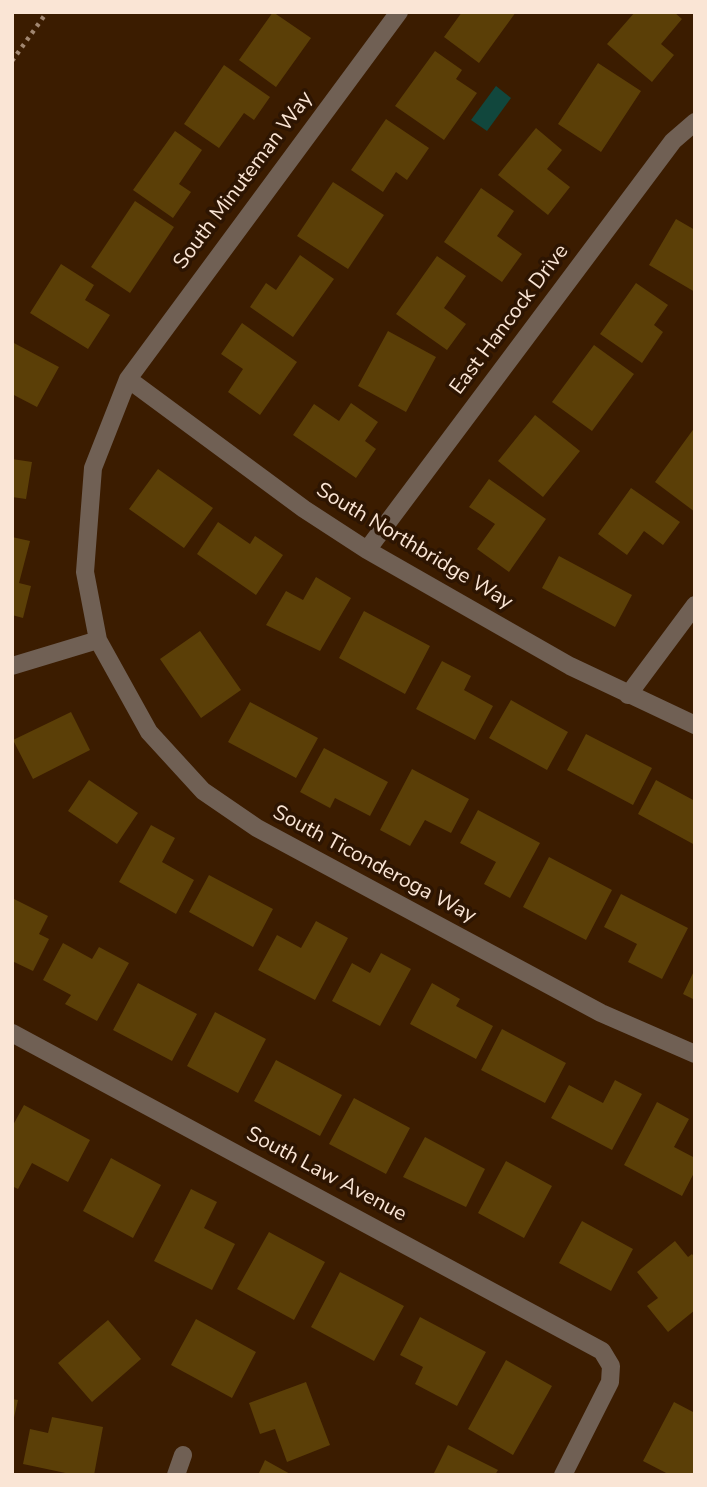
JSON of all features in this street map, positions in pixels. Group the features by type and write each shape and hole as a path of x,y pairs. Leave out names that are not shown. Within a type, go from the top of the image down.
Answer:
{"street":[{"name":"South Minuteman Way","path":"128,379 399,12"},
{"name":"East Hancock Drive","path":"367,550 673,141 695,122"},
{"name":"South Northbridge Way","path":"128,379 304,509 367,550 570,666 695,725"},
{"name":"South Ticonderoga Way","path":"128,379 93,468 85,572 97,640 149,732 203,791 246,821 601,1013 695,1054"},
{"path":"628,695 695,605"},
{"path":"12,666 97,640"},
{"name":"South Law Avenue","path":"12,1033 588,1341 602,1351 611,1366 604,1398 563,1475"},
{"path":"176,1475 183,1455"}],"path":[{"path":"12,61 47,12"}],"water":[{"path":"496,86 511,98 487,131 471,120"}],"building":[{"path":"273,12 311,38 276,87 239,60"},
{"path":"462,12 516,12 479,63 444,37"},
{"path":"635,12 674,12 682,19 661,44 674,55 652,82 607,44"},
{"path":"435,51 462,70 456,79 477,93 444,140 395,106"},
{"path":"598,63 641,91 601,152 558,124"},
{"path":"224,65 270,97 254,120 244,113 219,148 184,124"},
{"path":"386,119 429,148 407,180 396,172 383,192 351,170"},
{"path":"536,128 562,150 547,169 570,187 548,215 498,175"},
{"path":"175,131 202,150 179,184 191,192 173,218 133,190"},
{"path":"333,182 384,215 348,269 297,236"},
{"path":"481,188 514,211 497,236 522,254 502,282 444,242"},
{"path":"135,201 174,227 130,293 91,267"},
{"path":"676,219 695,230 695,292 649,265"},
{"path":"300,255 334,279 293,337 250,307 266,283 276,290"},
{"path":"437,256 466,276 444,308 466,324 447,350 396,314"},
{"path":"61,264 94,285 85,300 110,315 88,349 30,313"},
{"path":"636,283 668,305 654,325 663,332 642,363 600,334"},
{"path":"242,323 297,362 260,415 228,392 243,369 221,354"},
{"path":"388,331 436,357 406,412 358,386"},
{"path":"12,342 59,367 37,407 12,394"},
{"path":"594,345 634,374 592,431 552,402"},
{"path":"351,403 378,422 365,441 376,449 356,478 293,435 314,404 339,421"},
{"path":"535,415 580,451 543,497 498,461"},
{"path":"695,427 695,512 655,482"},
{"path":"12,459 32,462 26,499 12,497"},
{"path":"158,469 213,508 184,548 129,509"},
{"path":"489,479 546,519 509,572 477,549 495,524 469,507"},
{"path":"631,488 680,522 663,545 644,531 627,555 598,534"},
{"path":"218,522 250,544 255,536 283,555 256,595 197,554"},
{"path":"12,537 30,541 19,583 31,586 23,618 12,615"},
{"path":"559,556 632,595 615,627 542,588"},
{"path":"316,577 351,598 320,651 266,625 286,591 303,600"},
{"path":"364,611 430,646 405,694 339,658"},
{"path":"200,631 241,690 201,718 160,659"},
{"path":"442,661 471,676 464,690 493,706 475,740 416,709"},
{"path":"511,700 568,732 547,770 489,738"},
{"path":"250,702 318,738 296,778 228,742"},
{"path":"71,712 90,750 33,779 13,740"},
{"path":"586,734 652,768 633,805 567,770"},
{"path":"324,748 388,782 370,816 335,798 330,808 300,792"},
{"path":"412,769 469,799 451,833 425,820 410,846 380,830"},
{"path":"89,780 138,813 117,844 68,811"},
{"path":"656,780 695,801 695,845 638,814"},
{"path":"478,810 540,843 510,898 484,884 496,862 460,843"},
{"path":"151,825 175,838 162,862 194,880 176,914 119,882"},
{"path":"549,857 612,890 586,940 523,907"},
{"path":"209,875 273,909 253,947 189,912"},
{"path":"621,894 688,928 662,979 628,962 637,944 604,927"},
{"path":"12,898 48,916 39,934 49,939 33,971 12,961"},
{"path":"316,921 348,938 315,1000 258,970 277,935 301,948"},
{"path":"63,943 92,959 99,947 129,963 97,1021 65,1004 71,995 43,980"},
{"path":"381,953 411,969 380,1026 332,1001 352,963 370,973"},
{"path":"695,969 695,1000 683,994"},
{"path":"138,983 197,1014 172,1061 113,1030"},
{"path":"432,983 460,999 456,1006 493,1026 476,1059 410,1024"},
{"path":"215,1012 266,1039 238,1093 187,1066"},
{"path":"502,1029 566,1063 545,1103 481,1070"},
{"path":"276,1060 342,1095 320,1136 254,1101"},
{"path":"615,1080 642,1094 612,1150 551,1118 569,1085 603,1103"},
{"path":"354,1098 410,1128 386,1174 329,1144"},
{"path":"657,1102 689,1119 674,1147 695,1158 695,1171 682,1196 624,1165"},
{"path":"24,1105 90,1140 68,1182 32,1163 18,1189 12,1186 12,1127"},
{"path":"425,1137 485,1169 466,1207 403,1177"},
{"path":"111,1158 161,1185 133,1238 83,1211"},
{"path":"506,1161 552,1186 524,1238 478,1213"},
{"path":"191,1189 217,1202 204,1228 235,1244 212,1290 154,1261"},
{"path":"582,1221 633,1249 611,1291 559,1263"},
{"path":"269,1232 325,1262 294,1320 237,1289"},
{"path":"675,1241 688,1257 692,1254 695,1258 695,1310 668,1332 647,1306 658,1298 637,1272"},
{"path":"340,1272 404,1306 374,1361 311,1327"},
{"path":"420,1317 486,1352 457,1406 415,1384 423,1367 400,1355"},
{"path":"196,1319 256,1352 232,1398 171,1365"},
{"path":"108,1320 141,1359 92,1402 58,1363"},
{"path":"506,1360 552,1386 513,1455 468,1429"},
{"path":"306,1382 330,1445 287,1462 275,1429 260,1434 249,1403"},
{"path":"12,1399 18,1400 13,1422 12,1421"},
{"path":"674,1402 695,1413 693,1475 670,1475 643,1461"},
{"path":"52,1417 103,1427 94,1475 75,1475 23,1464 30,1429 48,1433"},
{"path":"448,1445 498,1470 495,1475 433,1475"},
{"path":"265,1460 292,1475 258,1475"}]}
